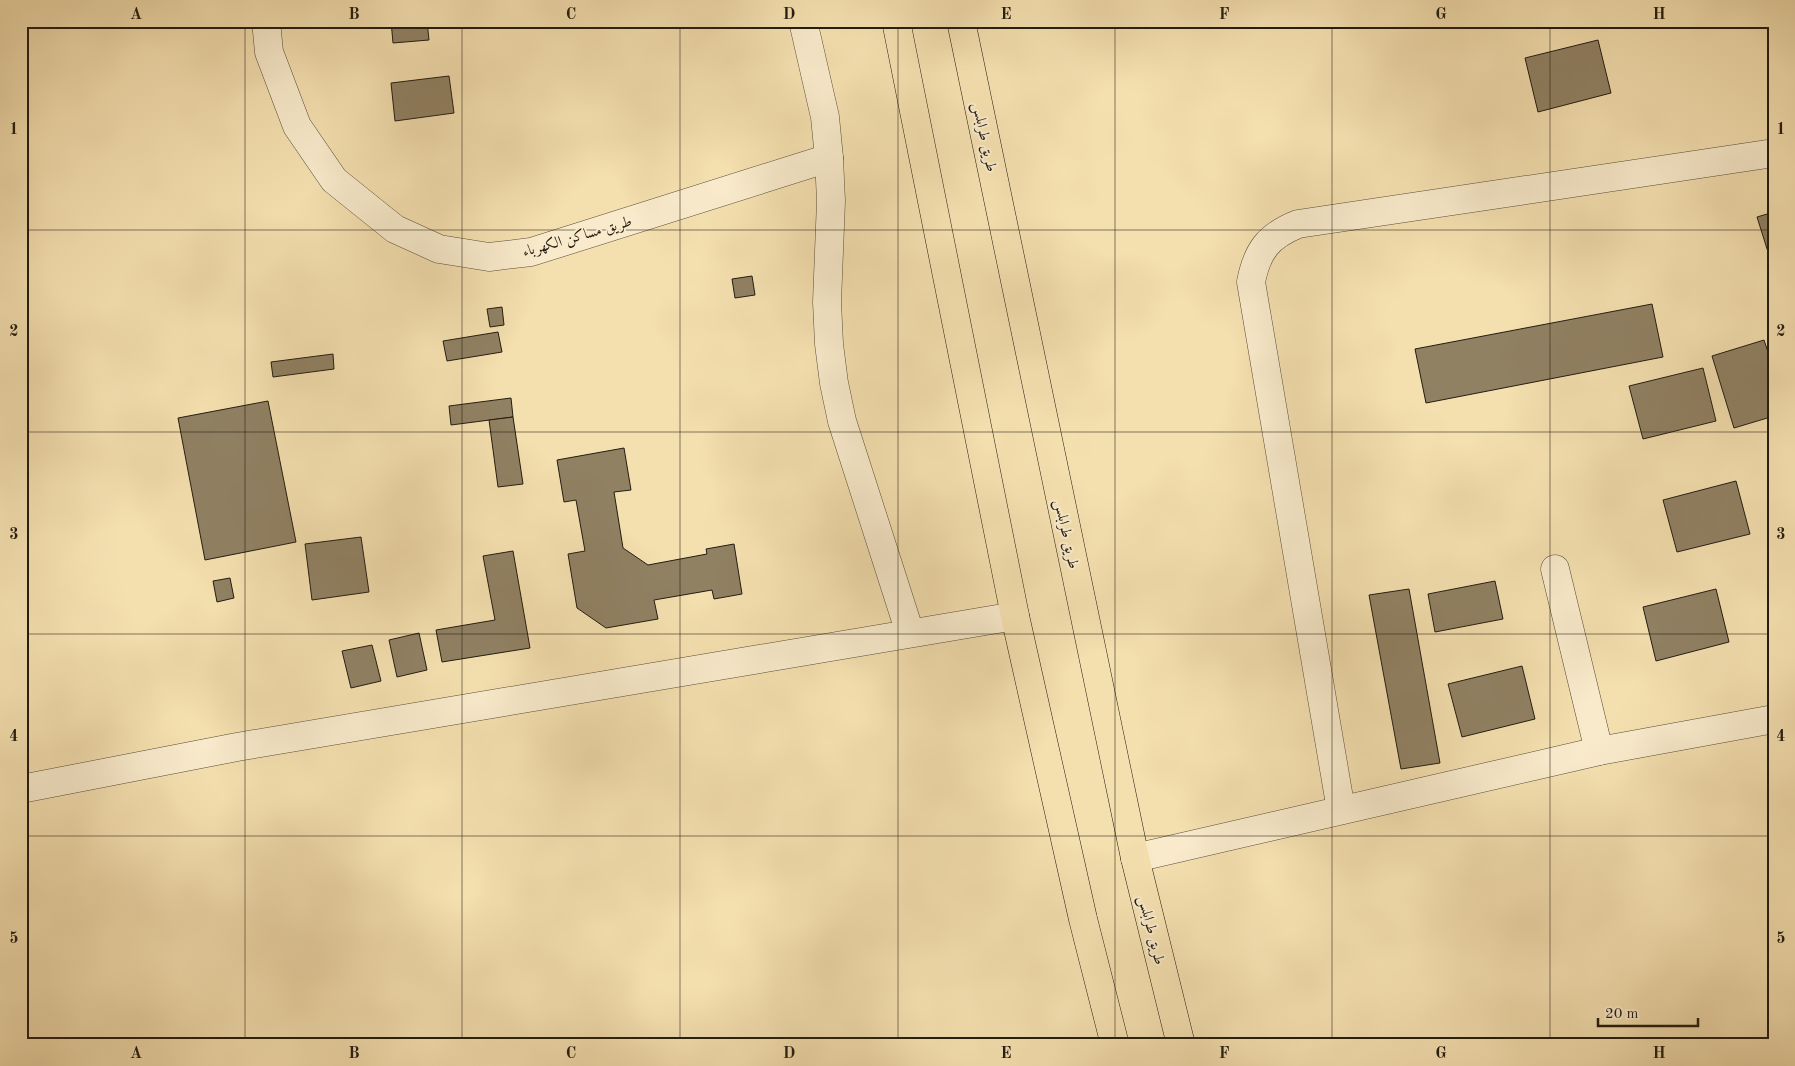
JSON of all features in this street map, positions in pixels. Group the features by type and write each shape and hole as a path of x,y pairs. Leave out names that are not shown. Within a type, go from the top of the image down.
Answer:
{"highway":[{"path":"896,21 1015,616 1083,919 1115,1045"},
{"name":"طريق طرابلس","path":"961,21 1135,858 1181,1045"}],"street":[{"name":"طريق مساكن الكهرباء","path":"266,21 269,52 297,126 334,180 395,229 439,249 489,257 530,252 829,158"},
{"path":"803,21 824,117 829,158 831,201 827,302 834,383 842,421 910,633"},
{"path":"1341,810 1251,282 1254,265 1262,249 1272,238 1298,224 1774,153"},
{"path":"1555,568 1599,751"},
{"path":"21,789 237,747 1015,616"},
{"path":"1135,858 1599,751 1774,719"}],"building":[{"path":"391,21 427,21 429,40 393,43"},
{"path":"1598,40 1611,93 1538,112 1525,58"},
{"path":"449,76 454,113 395,121 391,83"},
{"path":"21,124 27,153 21,154"},
{"path":"1774,212 1774,271 1757,217"},
{"path":"752,276 755,295 735,298 732,279"},
{"path":"1652,304 1663,357 1426,403 1415,349"},
{"path":"502,307 504,325 490,327 487,309"},
{"path":"498,332 502,352 447,361 443,341"},
{"path":"1764,340 1774,370 1774,416 1734,428 1712,356"},
{"path":"333,354 334,369 273,377 271,362"},
{"path":"1703,368 1716,421 1643,439 1629,386"},
{"path":"511,398 513,417 451,425 449,406"},
{"path":"268,401 296,542 205,560 178,418"},
{"path":"513,417 523,484 498,487 489,420"},
{"path":"624,448 631,490 614,492 623,548 648,565 707,554 706,549 734,544 742,594 714,599 712,590 654,600 658,619 606,628 577,608 568,554 585,551 576,500 564,502 557,460"},
{"path":"1736,481 1750,534 1677,552 1663,500"},
{"path":"361,537 369,592 312,600 305,544"},
{"path":"513,551 530,648 442,662 436,630 495,620 483,556"},
{"path":"230,578 234,598 217,602 213,581"},
{"path":"1495,581 1503,619 1435,632 1428,594"},
{"path":"1409,589 1440,763 1401,769 1369,595"},
{"path":"1716,589 1729,642 1656,661 1643,607"},
{"path":"419,633 427,670 397,677 389,640"},
{"path":"372,645 381,681 351,688 342,651"},
{"path":"1522,666 1535,719 1462,737 1448,684"}]}
